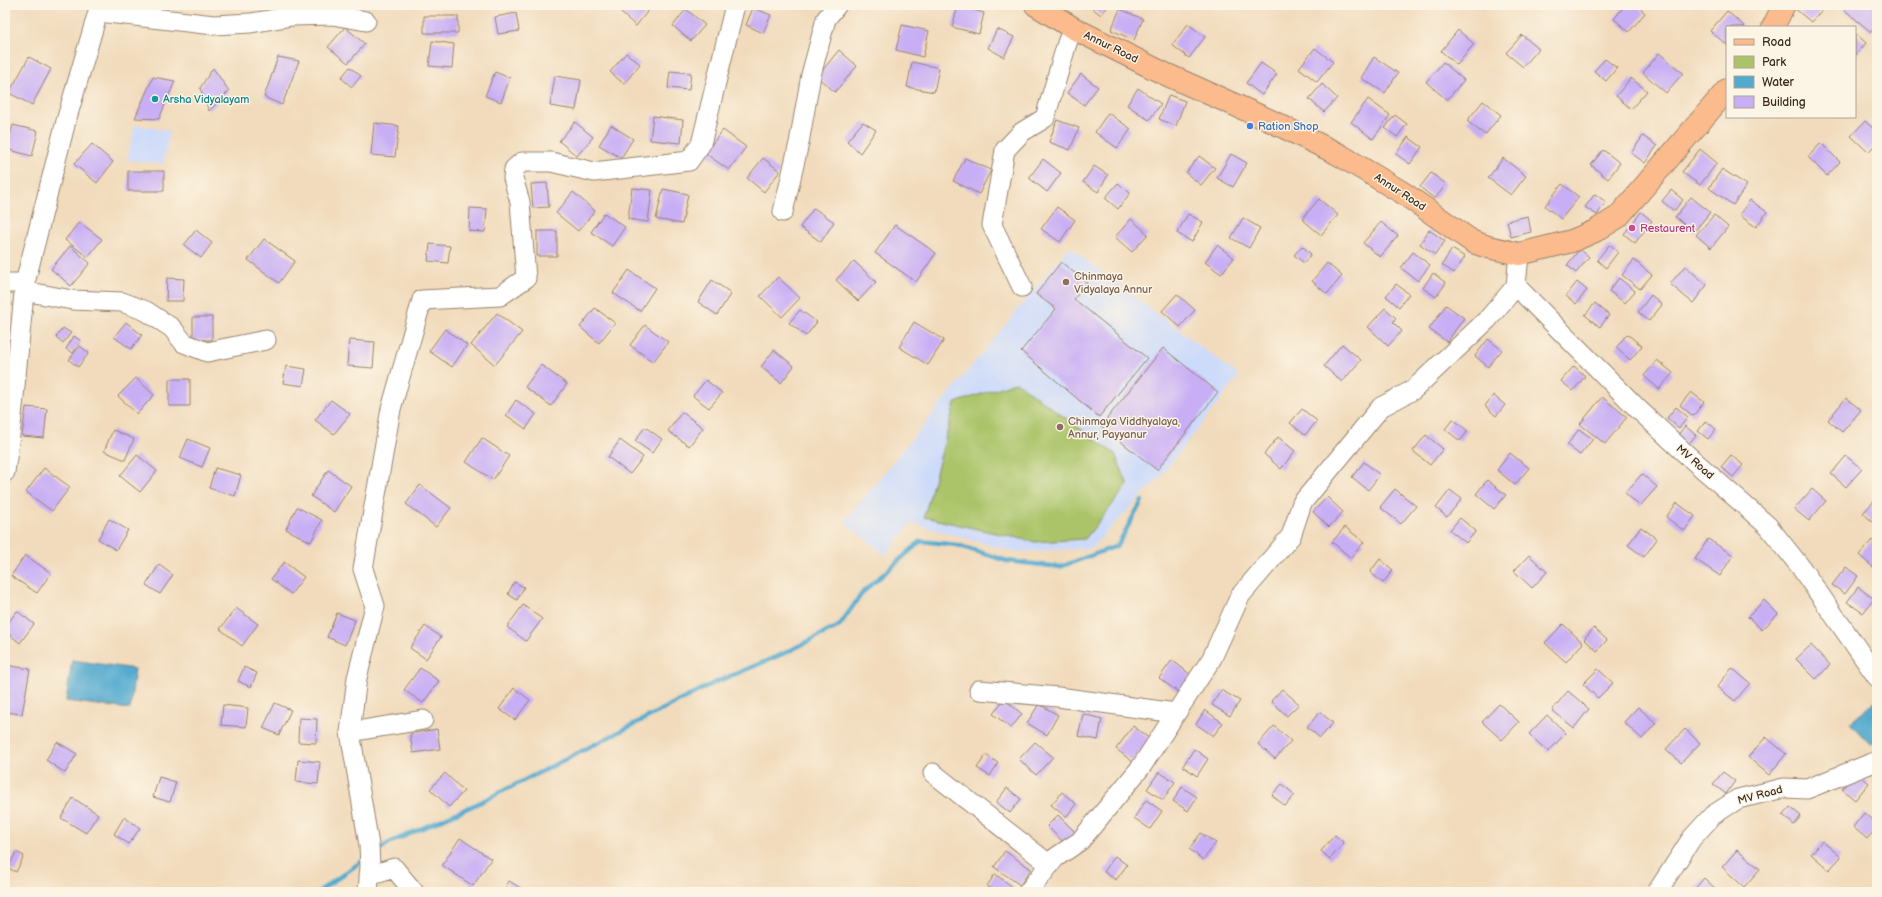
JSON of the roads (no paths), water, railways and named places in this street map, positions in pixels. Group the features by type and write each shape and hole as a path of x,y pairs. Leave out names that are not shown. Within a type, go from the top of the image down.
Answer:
{"main road":[{"name":"Annur Road","path":"1036,5 1073,28 1338,154 1403,193 1473,242 1519,254 1572,241 1595,231 1618,216 1726,91"},
{"path":"1774,26 1784,5"}],"street":[{"path":"414,892 394,868 369,878 369,845 350,732 357,678 375,606 363,569 391,409 422,300 500,296 526,278 520,202 513,178 514,169 522,162 550,162 594,172 689,161 701,144 735,5"},
{"path":"783,212 799,143 812,68 826,19 837,5"},
{"path":"5,472 8,427 25,287 66,121 99,8 214,25 251,23 292,16 332,15 366,21"},
{"path":"1022,287 992,225 1005,150 1022,132 1045,118 1067,43 1073,28"},
{"path":"1028,892 1055,858 1080,841 1142,767 1212,658 1240,596 1291,536 1302,503 1381,407 1413,390 1488,319 1516,286 1519,254"},
{"path":"5,283 72,300 122,302 146,311 172,328 184,343 207,352 266,340"},
{"name":"MV Road","path":"1516,286 1638,409 1686,454 1768,526 1799,565 1877,677"},
{"path":"979,690 1058,697 1176,713"},
{"path":"350,732 423,720"},
{"name":"MV Road","path":"1658,892 1692,838 1712,815 1738,799 1784,788 1807,789 1877,761"},
{"path":"933,773 1050,865"}],"water":[{"path":"72,660 135,669 130,709 66,701"},
{"path":"1877,699 1877,739 1871,745 1850,723"}],"waterway":[{"path":"374,853 389,843 481,802 714,683 785,653 839,626 863,592 921,541 957,545 1007,561 1060,567 1117,546 1142,501"},
{"path":"318,892 365,859"}],"place":[{"name":"Arsha Vidyalayam","path":"155,99"},
{"name":"Ration Shop","path":"1250,126"},
{"name":"Restaurent","path":"1632,228"},
{"name":"Chinmaya Vidyalaya Annur","path":"1066,282"},
{"name":"Chinmaya Viddhyalaya, Annur, Payyanur","path":"1060,427"}]}
